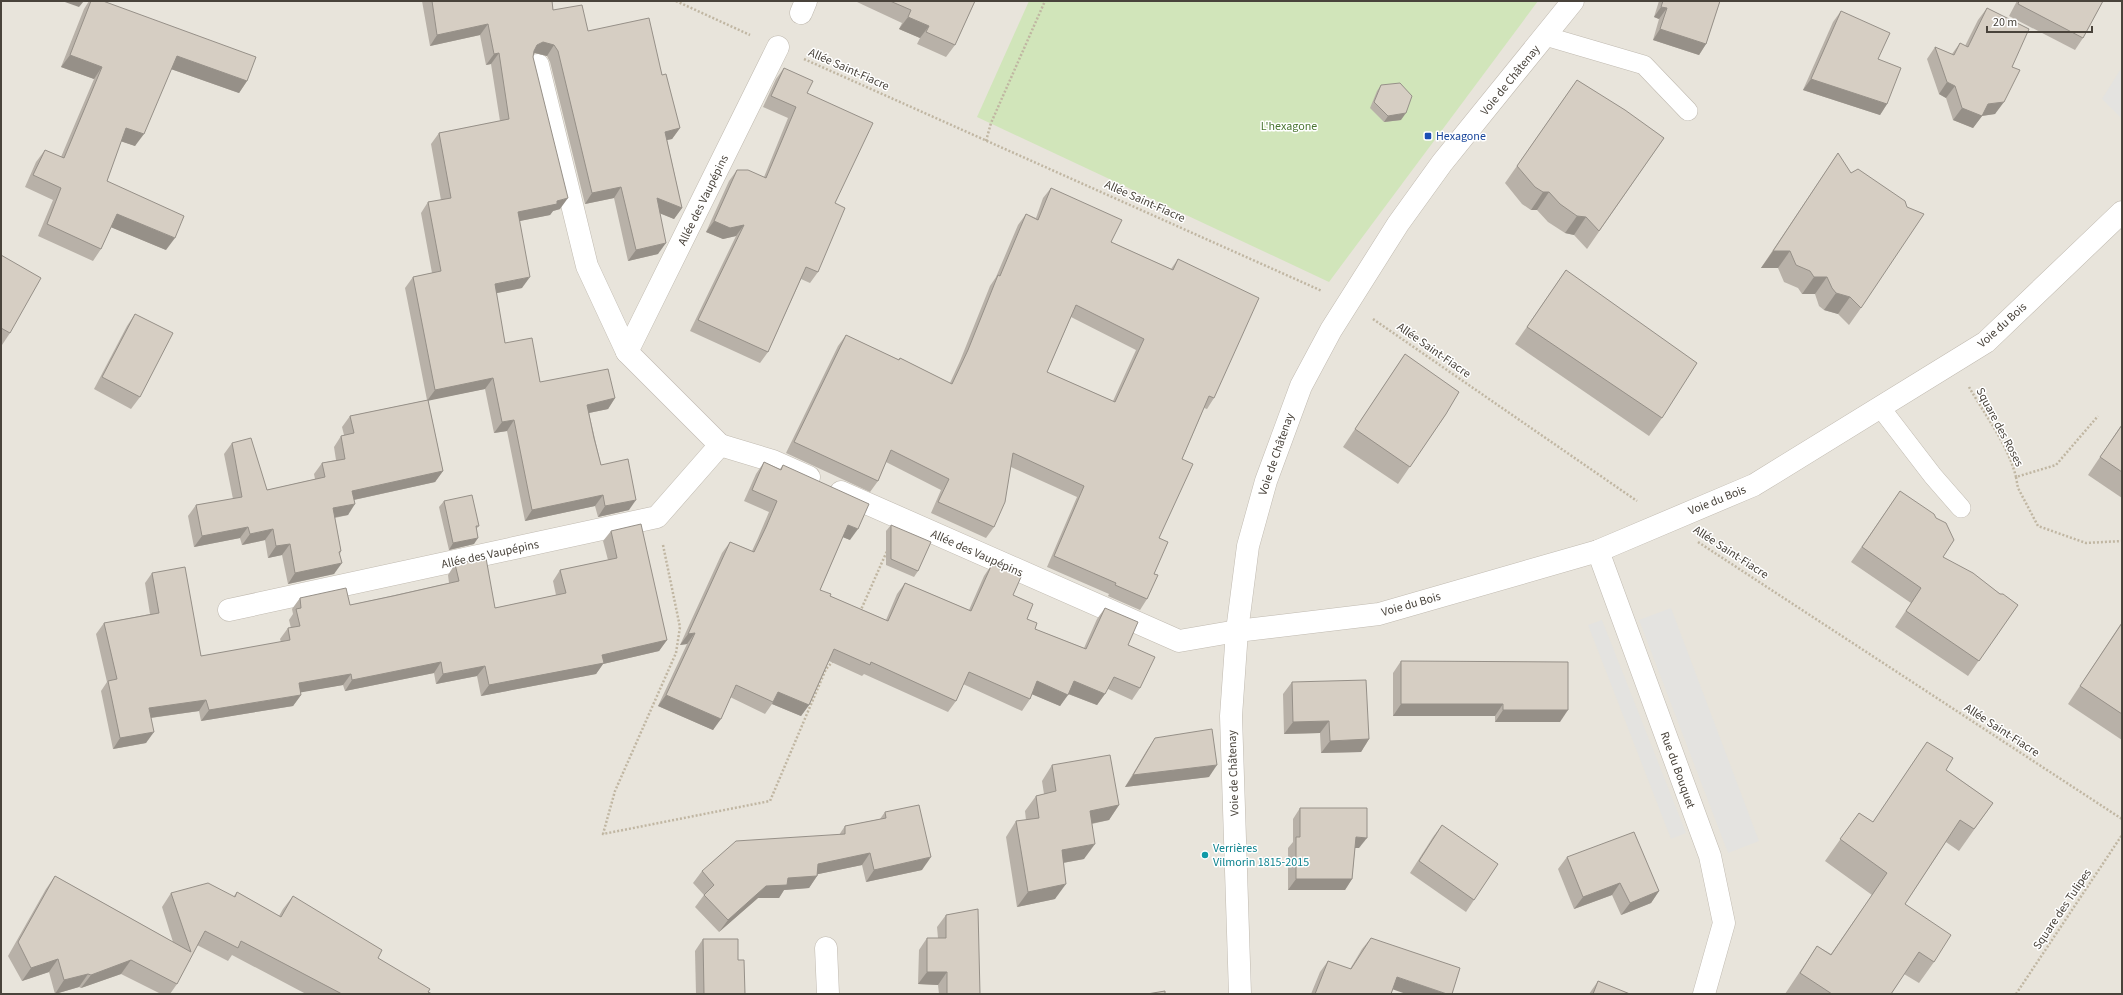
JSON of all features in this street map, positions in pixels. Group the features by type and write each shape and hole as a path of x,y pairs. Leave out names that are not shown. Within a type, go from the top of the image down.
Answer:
{"street":[{"name":"Voie de Châtenay","path":"1240,994 1231,716 1237,631 1248,546 1266,480 1301,386 1347,303 1398,224 1433,175 1573,1"},
{"name":"Allée des Vaupépins","path":"627,352 778,47"},
{"name":"Allée des Vaupépins","path":"538,65 587,266 627,352 720,445 774,461 902,520 1179,641 1237,631"},
{"name":"Voie du Bois","path":"1237,631 1380,614 1598,551 1754,485 1986,342 2122,212"},
{"path":"657,517 720,445"},
{"name":"Allée des Vaupépins","path":"229,610 657,517"},
{"name":"Rue du Bouquet","path":"1598,551 1710,856 1724,923 1704,994"},
{"path":"826,948 828,994"}],"lane":[{"path":"1545,36 1644,65 1688,111"},
{"path":"1880,407 1932,476 1961,508"}],"path":[{"name":"Allée Saint-Fiacre","path":"676,1 1347,303 1368,315 1666,521 2122,819"},
{"path":"986,141 990,123 1045,1"},
{"name":"Square des Roses","path":"1968,385 2002,444 2016,477 2056,465 2098,416"},
{"path":"2016,477 2018,488 2038,526 2086,543 2122,541"},
{"path":"657,517 680,627 676,653 615,791 603,834 770,801 826,669 840,655"},
{"path":"859,612 902,520"},
{"name":"Square des Tulipes","path":"2016,994 2122,835"}],"shaded area":[{"path":"1,1 2122,1 2122,994 1,994"},
{"path":"2122,67 2122,119 2102,99"},
{"path":"1671,608 1759,841 1728,853 1639,620"},
{"path":"1602,620 1686,833 1671,839 1588,625"}],"green space":[{"name":"L'hexagone","path":"1029,1 1538,1 1329,282 977,117"}],"building":[{"path":"91,1 103,1 256,57 247,81 177,56 144,134 126,128 107,181 184,216 175,238 117,214 101,249 47,224 61,188 33,175 45,150 64,158 102,67 70,55"},
{"path":"432,1 552,1 553,10 582,5 588,31 649,18 662,75 666,74 680,128 665,132 682,208 657,198 666,243 636,250 621,187 592,193 558,51 554,45 543,42 537,45 533,57 568,198 557,201 557,204 518,212 530,277 495,284 505,343 532,338 540,382 608,369 615,398 587,405 594,438 601,465 628,459 636,500 605,506 603,495 532,510 514,420 502,422 493,378 435,390 413,277 441,271 428,202 451,198 439,133 509,119 499,53 494,54 488,24 437,35"},
{"path":"890,1 975,1 955,45 926,32 929,26 908,17 911,10"},
{"path":"1663,1 1720,1 1706,44 1660,29 1667,8 1661,7"},
{"path":"2019,1 2103,1 2083,38 2018,4"},
{"path":"1987,8 2029,29 2012,67 2020,70 2004,102 1988,104 1982,116 1962,108 1955,86 1947,82 1935,47 1954,55 1960,43 1968,47"},
{"path":"1841,11 1890,33 1878,59 1901,68 1887,104 1811,79"},
{"path":"784,68 813,81 807,93 873,123 835,203 845,208 818,272 806,267 768,352 698,320 744,225 730,228 714,221 737,170 748,170 766,178 796,107 771,96"},
{"path":"1577,80 1625,110 1664,138 1599,231 1586,217 1577,216 1560,204 1549,192 1543,192 1535,187 1517,166"},
{"path":"1400,83 1412,96 1406,113 1388,116 1374,102 1381,85"},
{"path":"1838,153 1851,173 1858,169 1905,201 1907,207 1924,214 1861,308 1850,297 1836,293 1827,277 1814,277 1810,271 1796,265 1790,251 1773,251"},
{"path":"1051,188 1122,220 1111,242 1173,270 1178,259 1259,298 1214,398 1209,396 1182,459 1193,464 1159,538 1168,542 1154,574 1158,575 1147,599 1115,585 1116,583 1054,556 1084,486 1013,453 1005,502 994,527 938,502 949,479 891,450 878,481 794,442 846,335 899,360 900,358 952,384 968,350 998,275 1000,276 1026,214 1038,220","holes":["1076,305 1144,339 1115,402 1047,372"]},
{"path":"1,255 41,278 10,333 1,328"},
{"path":"1566,270 1697,363 1662,418 1527,327"},
{"path":"135,314 173,333 140,397 102,377"},
{"path":"1405,354 1459,392 1410,467 1355,429"},
{"path":"428,400 443,471 352,491 355,504 333,508 342,563 295,573 290,544 276,546 273,529 250,534 248,527 202,536 196,505 242,497 232,443 251,438 267,490 325,477 322,463 345,459 341,436 354,433 350,416"},
{"path":"2122,425 2122,472 2100,457"},
{"path":"764,462 781,470 783,465 869,504 858,529 848,525 820,590 831,594 830,596 888,621 905,583 971,611 992,564 1021,577 1013,595 1033,604 1027,619 1037,623 1035,629 1086,649 1105,608 1138,622 1128,645 1155,657 1140,688 1114,677 1105,694 1074,681 1068,695 1037,681 1030,699 969,672 956,701 871,662 870,665 834,649 809,705 778,692 773,702 736,685 721,719 666,695 695,633 688,634 730,542 754,552 777,501 752,490"},
{"path":"1900,491 1934,514 1936,518 1946,523 1954,540 1943,557 1973,573 2000,594 2003,594 2018,605 1979,661 1906,611 1921,588 1862,547"},
{"path":"472,495 479,526 476,526 478,538 453,543 444,501"},
{"path":"641,524 667,640 602,655 604,663 489,685 485,666 443,674 441,662 352,680 351,674 299,683 301,695 209,710 206,700 149,708 154,732 120,738 108,681 117,679 104,623 159,613 152,573 185,567 201,656 290,640 288,628 300,626 296,609 301,608 300,598 346,588 350,605 393,596 459,581 455,564 486,558 495,608 566,593 560,570 617,558 611,531"},
{"path":"891,525 931,542 918,571 891,559"},
{"path":"2122,623 2122,714 2080,686"},
{"path":"1401,661 1568,662 1568,710 1503,710 1503,704 1401,704"},
{"path":"1366,680 1369,739 1330,741 1329,721 1293,722 1292,682"},
{"path":"1212,729 1217,765 1133,775 1155,738"},
{"path":"1927,742 1953,758 1946,770 1993,803 1974,829 1960,820 1905,904 1951,935 1934,962 1919,952 1891,994 1832,994 1800,973 1817,946 1831,955 1887,873 1840,839 1859,813 1873,822"},
{"path":"1110,755 1119,805 1090,811 1095,844 1062,850 1066,884 1028,892 1016,821 1039,818 1036,796 1056,791 1052,765"},
{"path":"919,805 931,857 874,870 870,853 818,864 817,876 788,878 787,885 766,886 728,920 704,895 714,885 702,871 736,841 845,834 845,826 886,818 885,812"},
{"path":"1300,808 1367,808 1367,838 1356,837 1352,879 1296,879 1296,837 1300,837"},
{"path":"1442,825 1498,864 1474,900 1419,861"},
{"path":"1634,832 1659,891 1630,903 1620,883 1583,897 1567,857"},
{"path":"55,876 191,952 171,893 208,883 235,897 237,892 281,917 293,896 382,950 378,958 430,989 428,992 432,994 342,994 241,941 238,948 205,931 177,984 131,960 91,975 88,974 64,980 58,959 31,968 18,942"},
{"path":"978,909 980,994 947,994 947,972 927,972 927,938 946,938 946,915"},
{"path":"1371,938 1460,968 1452,994 1447,994 1397,977 1391,994 1315,994 1328,961 1351,969"},
{"path":"703,939 738,939 738,960 744,960 745,994 704,994"},
{"path":"1598,981 1630,994 1593,994"},
{"path":"1165,991 1165,994 1147,994"}],"place":[{"name":"Hexagone","path":"1428,136"},
{"name":"Verrières Vilmorin 1815-2015","path":"1205,855"}]}
